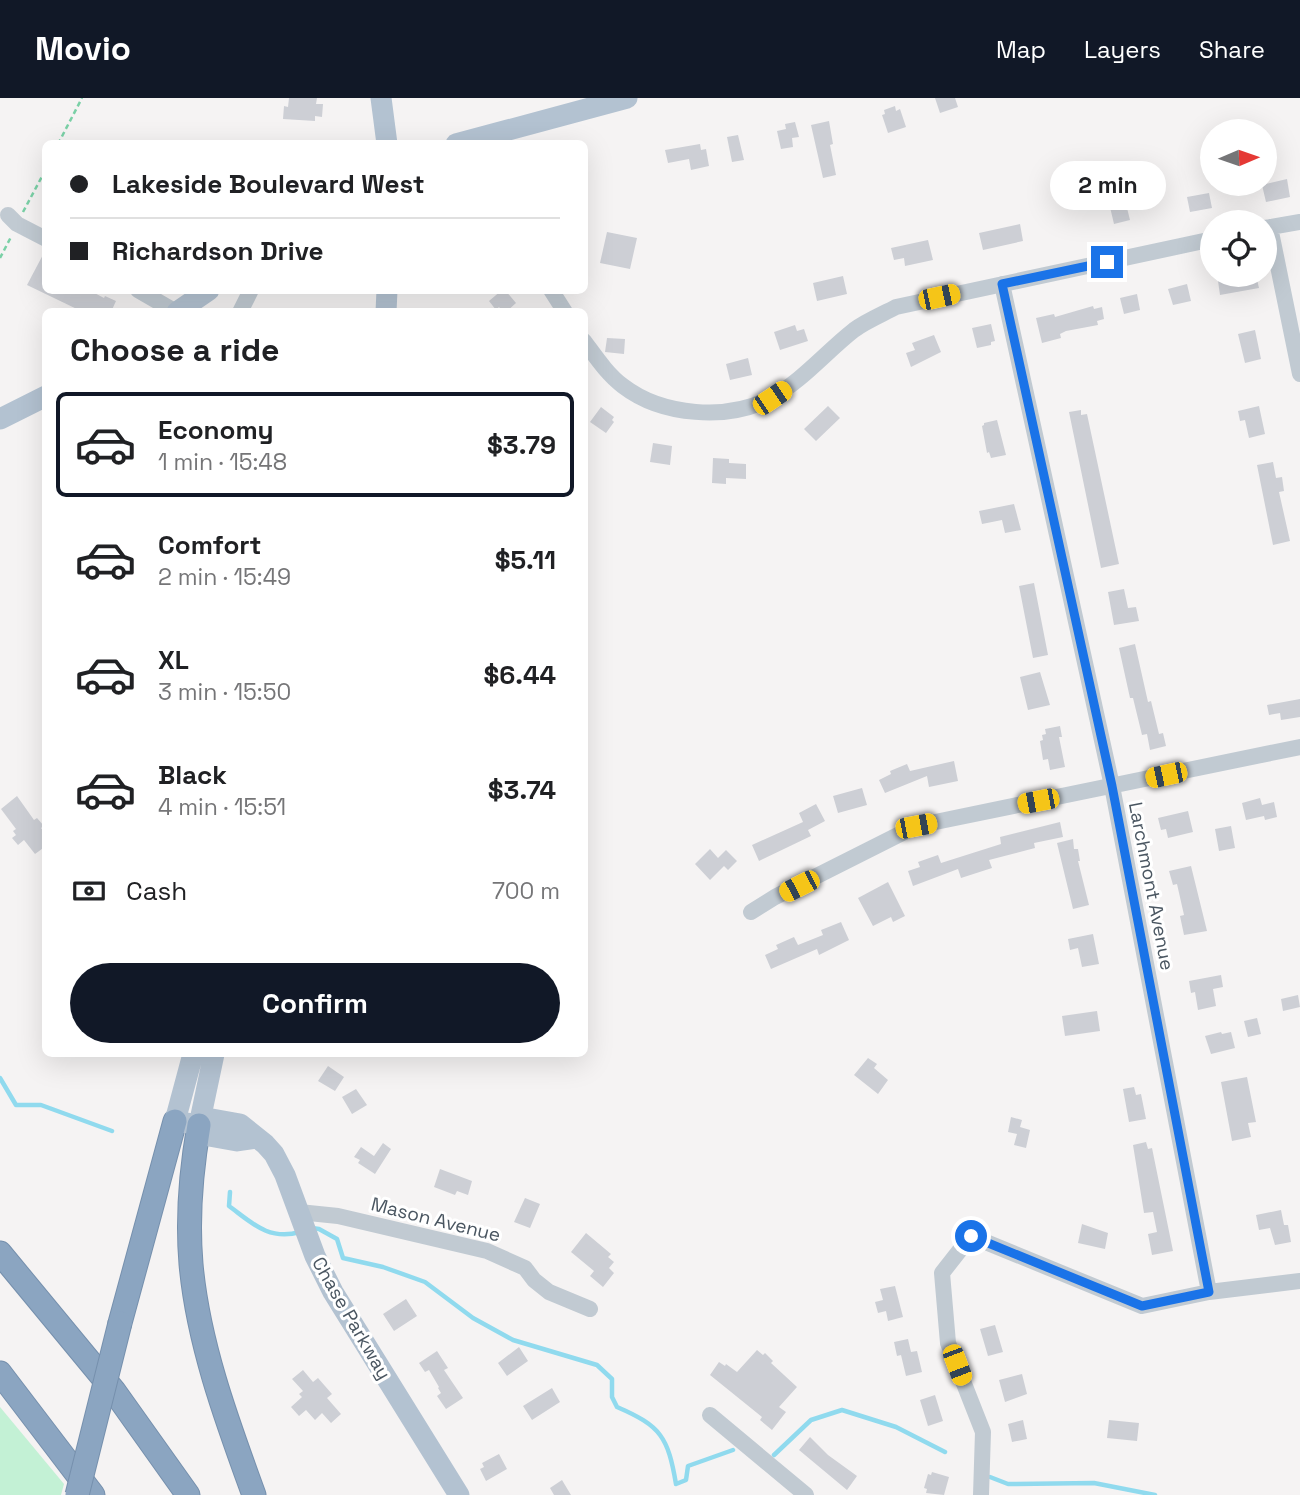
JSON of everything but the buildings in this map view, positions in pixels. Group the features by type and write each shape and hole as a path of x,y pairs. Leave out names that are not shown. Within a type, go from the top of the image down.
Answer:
{"highway":[{"path":"77,1495 175,1121"},
{"path":"199,1125 189,1219 194,1288 214,1375 254,1495"},
{"path":"0,1253 114,1391 188,1495"},
{"path":"0,1373 93,1495"}],"main road":[{"path":"381,98 386,140"},
{"path":"475,140 626,98"},
{"path":"183,308 203,294"},
{"path":"0,419 42,398"},
{"path":"175,1121 191,1057"},
{"path":"199,1125 213,1057"},
{"name":"Chase Parkway","path":"175,1121 199,1125 212,1119 240,1124 270,1149 279,1163 321,1269 343,1310 458,1495"}],"street":[{"path":"8,215 18,224 42,237"},
{"path":"1277,226 1300,222"},
{"path":"588,346 609,374 639,396 661,405 681,409 727,411 751,407 772,398 795,381 857,328 896,307 1200,242"},
{"path":"1277,269 1300,374"},
{"name":"Larchmont Avenue","path":"1002,284 1112,786 1209,1292"},
{"path":"145,294 170,308"},
{"path":"751,912 775,897 916,826 1300,747"},
{"name":"Mason Avenue","path":"303,1224 338,1216 487,1251 525,1268 534,1280 549,1292 590,1309"},
{"path":"981,1495 983,1432 948,1343 943,1273 971,1236 1142,1306 1209,1292 1300,1281"},
{"path":"710,1415 806,1495"}],"path":[{"path":"60,140 82,98"}],"green space":[{"path":"0,1407 64,1484 61,1495 0,1495"}],"waterway":[{"path":"0,1078 16,1105 41,1105 112,1131"},
{"path":"230,1192 229,1206 262,1229 279,1234 300,1232"},
{"path":"312,1228 337,1239 343,1258 383,1267 425,1282 473,1318 513,1340 597,1365 612,1379 612,1397 617,1407 644,1420 660,1435 670,1455 676,1484 686,1480 688,1466 733,1450"},
{"path":"774,1455 811,1420 842,1410 896,1427 945,1452"},
{"path":"990,1477 1008,1484 1094,1483 1155,1495"}],"route":[{"path":"971,1236 1142,1306 1209,1292 1112,786 1002,284 1107,262"}]}
